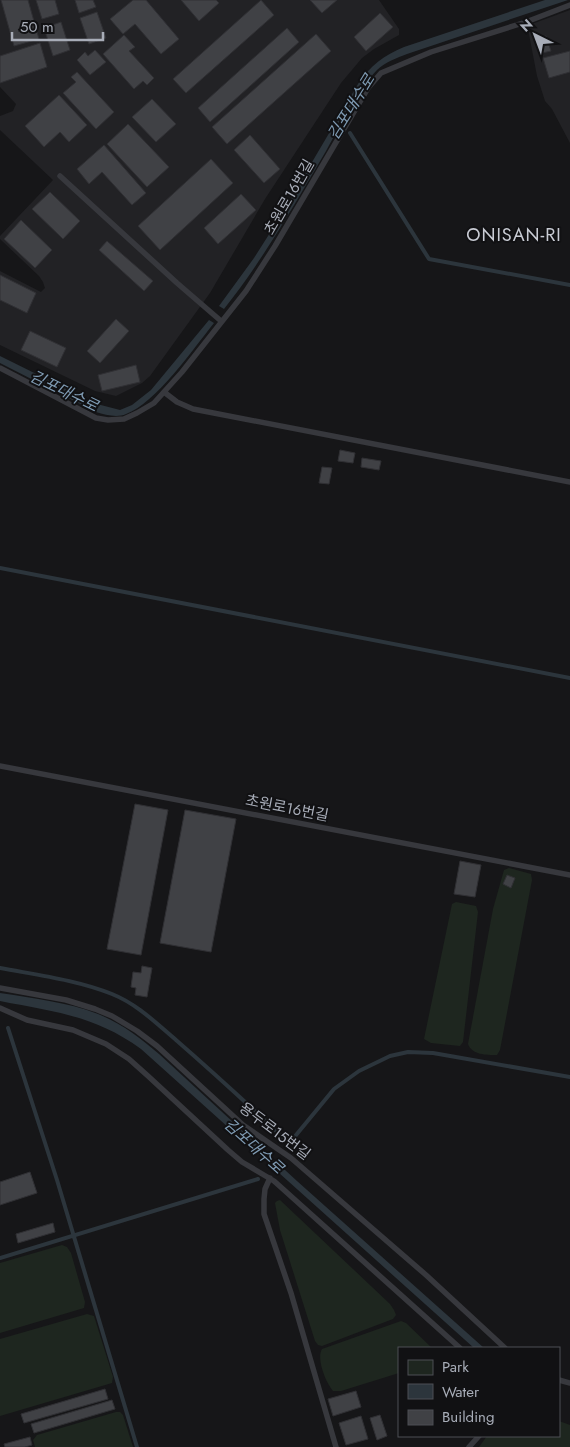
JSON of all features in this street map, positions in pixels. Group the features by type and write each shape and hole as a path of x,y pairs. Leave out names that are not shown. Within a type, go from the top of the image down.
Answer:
{"lane":[{"name":"초원로16번길","path":"0,368 96,418 108,420 124,419 154,403 246,291 275,246 364,95 381,74 431,52 526,22 570,5"},
{"path":"60,176 221,321"},
{"path":"164,392 177,402 193,409 570,482"},
{"name":"초원로16번길","path":"0,766 570,875"},
{"name":"용두로15번길","path":"0,988 66,1000 95,1009 112,1016 137,1031 178,1065 243,1125 299,1164 440,1288 503,1347"},
{"path":"0,1008 27,1020 73,1030 106,1044 129,1059 235,1156 270,1178 459,1347"},
{"path":"270,1178 264,1199 264,1214 291,1293 336,1447"},
{"path":"469,1447 478,1437"}],"shaded area":[{"path":"0,0 379,0 399,29 399,35 362,58 341,83 265,199 210,293 150,376 142,383 116,396 95,391 0,345 0,271 41,292 45,288 39,276 0,239 0,236 53,180 0,130 0,116 13,111 16,104 0,87"},
{"path":"570,10 570,143 552,109 545,101 537,76 528,29 532,24"}],"green space":[{"path":"509,868 531,874 532,880 500,1050 497,1055 484,1054 476,1052 468,1044 493,909 504,870"},
{"path":"456,902 476,906 478,912 463,1042 460,1046 431,1043 424,1039 452,904"},
{"path":"280,1200 390,1304 396,1315 393,1319 322,1346 318,1345 315,1341 280,1230 275,1203"},
{"path":"62,1245 67,1247 71,1253 85,1302 84,1308 0,1333 0,1263"},
{"path":"87,1314 94,1316 113,1377 112,1383 0,1416 0,1339"},
{"path":"401,1321 406,1323 431,1347 398,1347 398,1373 341,1391 333,1391 327,1382 320,1359 322,1349"},
{"path":"120,1412 123,1415 133,1447 35,1447 33,1440 37,1435"},
{"path":"560,1421 570,1425 570,1447 479,1447 486,1437 560,1437"}],"water":[{"path":"545,0 568,0 407,54 380,67 356,98 265,252 224,309 219,306 254,258 358,84 373,66 384,57 404,47"},
{"name":"김포대수로","path":"209,320 214,323 161,387 137,408 119,416 96,412 0,363 0,356 97,404 120,410 132,405 151,390"},
{"name":"김포대수로","path":"0,993 74,1006 98,1014 122,1026 159,1054 297,1181 483,1347 473,1347 141,1049 107,1029 74,1016 0,1001"}],"building":[{"path":"1,0 28,0 39,39 14,46"},
{"path":"36,0 55,0 59,14 42,19"},
{"path":"75,0 93,0 96,7 79,13"},
{"path":"133,0 146,0 179,39 161,54 135,24 123,34 110,19"},
{"path":"181,0 216,0 219,3 199,21"},
{"path":"261,0 274,15 186,93 173,79"},
{"path":"310,0 337,0 322,13"},
{"path":"97,12 106,38 89,44 80,18"},
{"path":"380,13 393,27 366,51 354,37"},
{"path":"61,22 70,50 53,56 44,28"},
{"path":"287,28 299,42 210,122 198,108"},
{"path":"316,34 331,51 227,144 212,127"},
{"path":"124,35 135,47 129,51 154,78 147,85 143,81 134,89 103,54"},
{"path":"546,36 551,51 542,53 538,38"},
{"path":"40,43 47,67 0,83 0,56"},
{"path":"95,50 106,62 90,75 77,60 85,52 88,56"},
{"path":"570,51 570,72 549,78 543,58"},
{"path":"77,72 114,112 96,129 63,93 76,82 71,77"},
{"path":"59,95 87,125 69,142 60,132 44,147 25,126"},
{"path":"152,99 176,124 156,142 132,117"},
{"path":"128,124 169,167 147,187 107,144"},
{"path":"250,135 280,169 264,183 234,150"},
{"path":"104,145 146,193 132,205 102,172 89,184 77,169"},
{"path":"211,159 233,183 160,250 138,226"},
{"path":"50,192 80,221 63,239 32,209"},
{"path":"241,194 256,210 218,244 204,228"},
{"path":"21,220 52,250 35,268 4,239"},
{"path":"107,241 153,281 144,291 99,250"},
{"path":"0,275 36,293 27,313 0,300"},
{"path":"116,319 129,331 100,363 87,351"},
{"path":"30,331 66,348 57,367 21,350"},
{"path":"136,365 140,382 102,391 98,375"},
{"path":"340,450 355,453 353,463 338,461"},
{"path":"362,458 381,461 379,470 361,467"},
{"path":"322,467 332,468 329,484 319,483"},
{"path":"135,804 168,810 141,955 107,949"},
{"path":"185,810 236,819 211,952 160,943"},
{"path":"460,861 481,865 475,897 454,894"},
{"path":"507,875 515,878 511,888 503,884"},
{"path":"142,966 152,968 147,997 135,995 136,988 131,987 133,972 141,973"},
{"path":"30,1172 37,1193 0,1205 0,1182"},
{"path":"53,1223 55,1232 18,1243 16,1234"},
{"path":"105,1389 108,1399 24,1423 21,1414"},
{"path":"356,1391 361,1407 333,1416 328,1399"},
{"path":"112,1400 115,1409 34,1433 31,1424"},
{"path":"380,1415 387,1436 377,1440 370,1418"},
{"path":"361,1416 368,1439 346,1445 339,1423"},
{"path":"30,1437 32,1445 25,1447 5,1447 4,1444"}],"waterway":[{"name":"김포대수로","path":"350,133 429,259 570,285"},
{"path":"0,568 570,678"},
{"path":"0,968 85,985 112,994 130,1003 191,1053 289,1143"},
{"path":"8,1028 57,1180 137,1447"},
{"path":"287,1146 334,1089 359,1071 390,1056 408,1052 433,1053 570,1077"},
{"path":"0,1258 258,1179"}],"district":[{"name":"ONISAN-RI","path":"514,235"}]}
